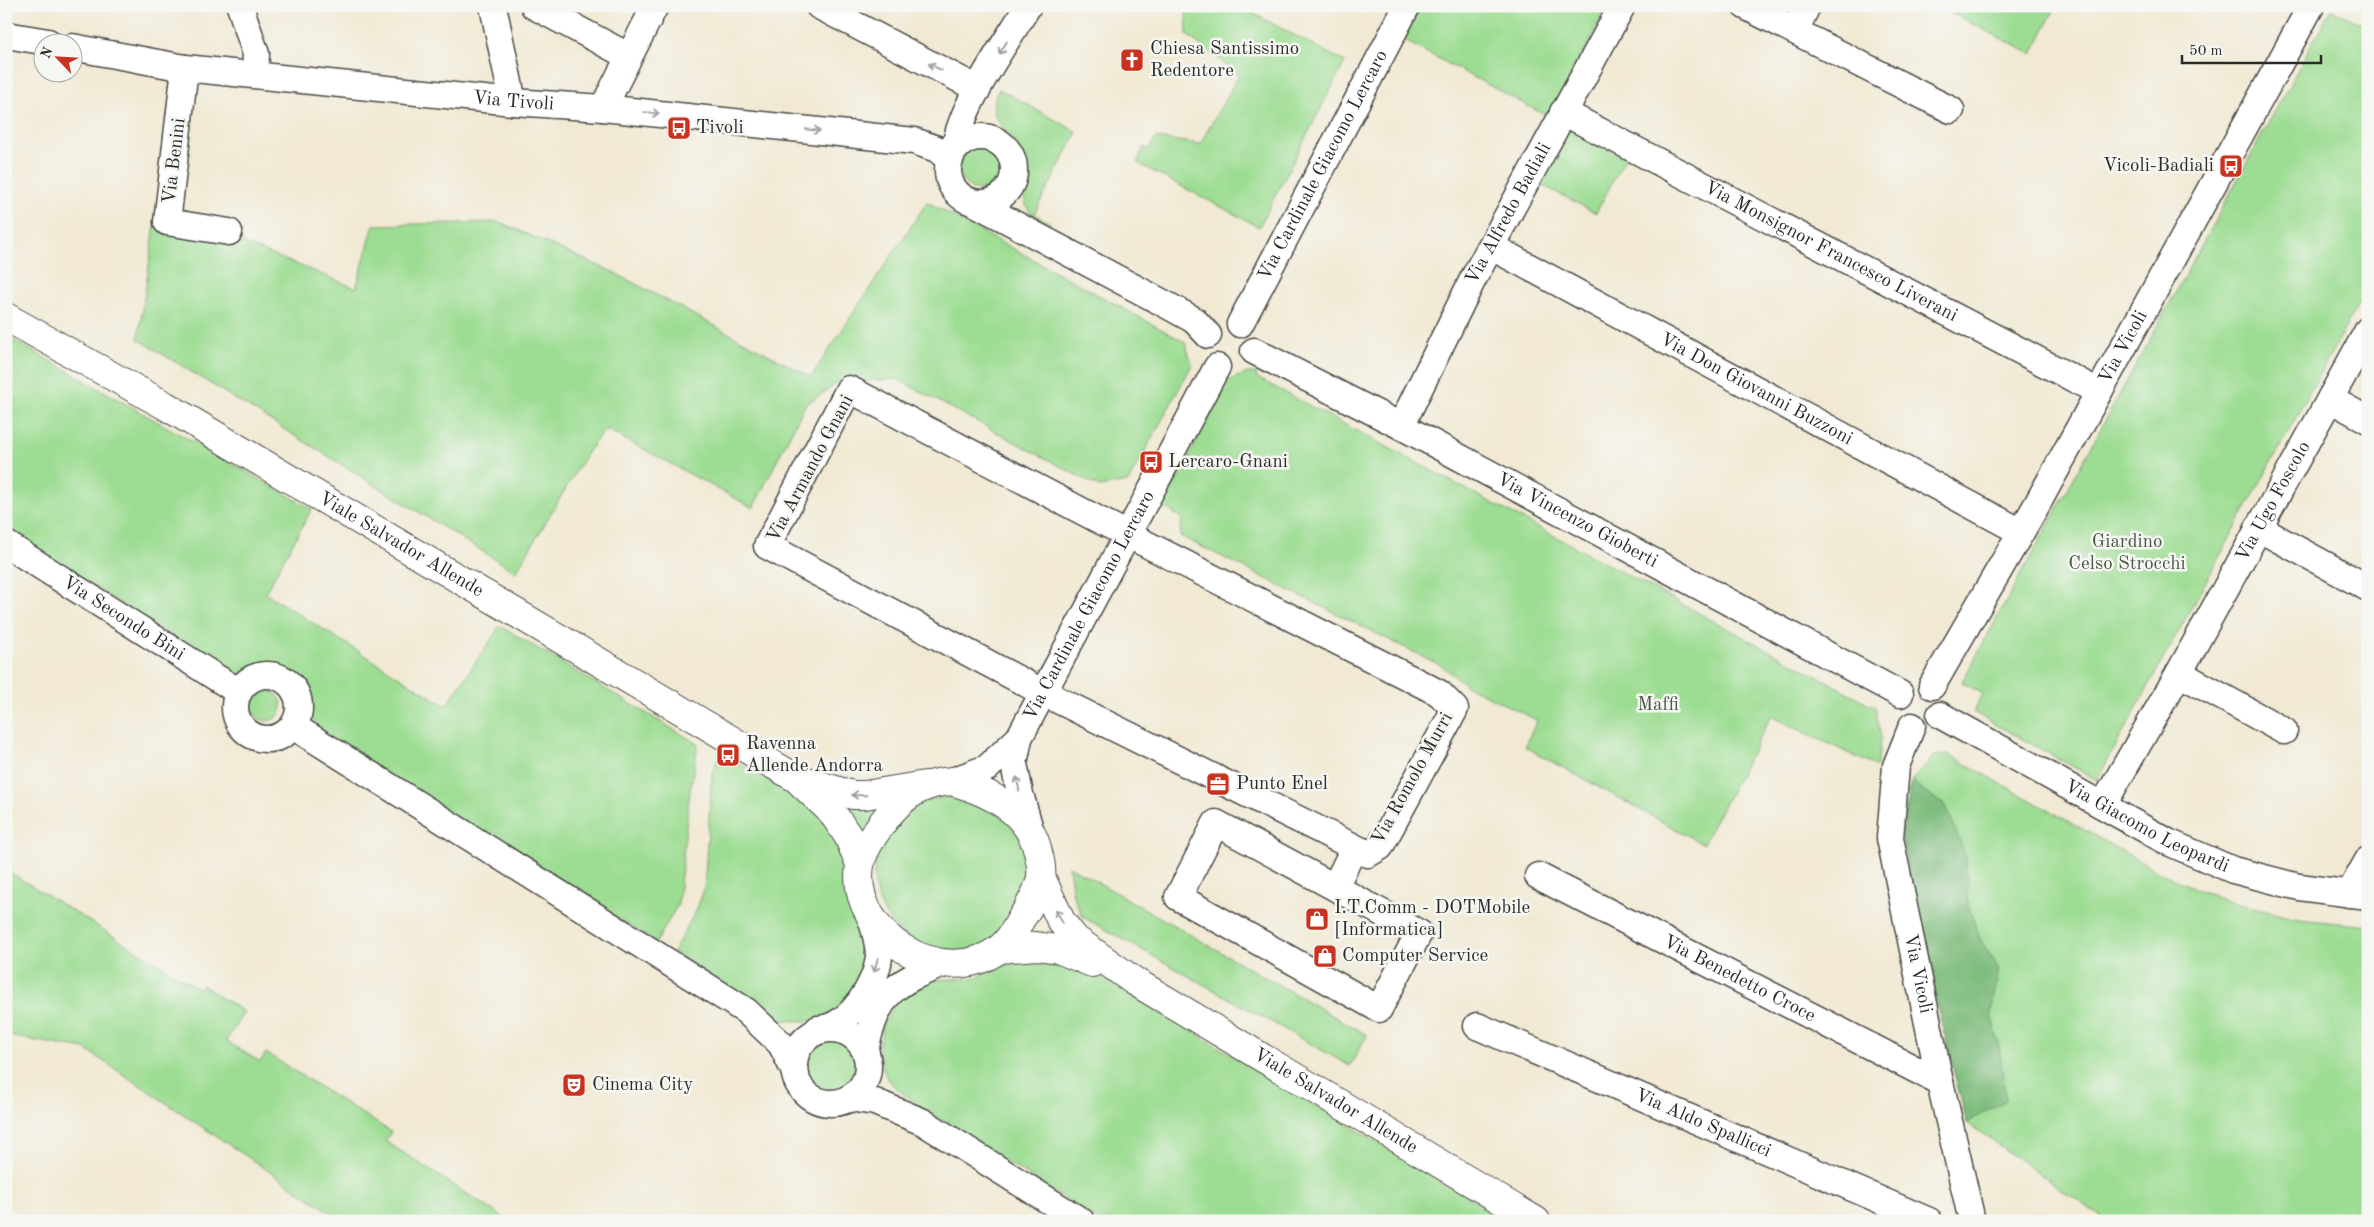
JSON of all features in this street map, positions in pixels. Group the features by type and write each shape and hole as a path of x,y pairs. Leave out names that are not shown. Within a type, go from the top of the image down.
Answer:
{"main road":[{"name":"Viale Salvador Allende","path":"6,317 166,406 794,777 832,812 848,836 860,864"},
{"name":"Viale Salvador Allende","path":"794,777 852,795 865,796 925,785"},
{"path":"952,781 978,789 1000,801 1030,829 1040,860 1041,877 1031,904 999,949 965,962 946,963 916,957 890,941 871,917 864,900 860,882 860,864 870,839 903,798 925,785 952,781"},
{"name":"Viale Salvador Allende","path":"1041,877 1060,921 1075,939 1134,981 1536,1221"},
{"name":"Viale Salvador Allende","path":"999,949 1036,946 1058,949 1134,981"}],"street":[{"path":"240,6 256,54 255,74"},
{"path":"493,6 513,102"},
{"path":"534,6 628,56"},
{"path":"603,108 655,6"},
{"path":"818,6 978,89 999,141"},
{"path":"1028,6 978,89 957,134 949,178 952,187 958,194 974,203 1194,320 1208,335"},
{"name":"Via Cardinale Giacomo Lercaro","path":"1240,324 1407,6"},
{"name":"Via Alfredo Badiali","path":"1401,426 1473,279 1622,6"},
{"path":"1795,31 1807,6"},
{"name":"Via Vicoli","path":"1932,686 2021,532 2311,6"},
{"path":"1761,10 1795,31 1951,110"},
{"path":"6,35 32,39"},
{"name":"Via Tivoli","path":"82,49 186,68 513,102 603,108 914,141 952,154"},
{"name":"Via Benini","path":"186,68 168,222 229,232"},
{"name":"Via Monsignor Francesco Liverani","path":"1563,112 2099,392"},
{"path":"952,154 962,142 980,136 999,141 1007,148 1012,158 1014,179 1022,208 1029,221 1050,242"},
{"path":"974,203 989,202 1003,196 1014,179"},
{"name":"Via Don Giovanni Buzzoni","path":"1492,246 2021,532"},
{"path":"1233,322 1240,324 1251,335 1254,351 1246,364 1239,369 1232,371 1217,367 1207,356 1208,335 1219,325 1233,322"},
{"name":"Via Ugo Foscolo","path":"2103,805 2179,673 2368,330"},
{"name":"Via Vincenzo Gioberti","path":"1254,351 1401,426 1900,694"},
{"name":"Via Cardinale Giacomo Lercaro","path":"952,781 987,768 1019,738 1217,367"},
{"name":"Via Armando Gnani","path":"1044,693 767,546 849,389 1128,533"},
{"path":"2330,400 2368,420"},
{"path":"2258,528 2368,588"},
{"name":"Via Romolo Murri","path":"1044,693 1368,854 1380,847 1455,709 1439,693 1128,533"},
{"name":"Via Secondo Bini","path":"6,544 239,692"},
{"path":"2179,673 2284,731"},
{"path":"264,675 285,680 298,696 298,717 293,726 278,737 259,738 243,728 236,710 239,692 250,681 264,675"},
{"path":"1915,682 1932,686 1940,694 1942,701 1940,715 1929,726 1912,726 1901,718 1898,711 1897,704 1900,694 1908,685 1915,682"},
{"name":"Via Giacomo Leopardi","path":"1940,715 2168,842 2234,870 2299,887 2359,895"},
{"path":"293,726 746,1012 781,1044 800,1084 816,1100 827,1102 849,1098 874,1102 923,1122"},
{"name":"Via Vicoli","path":"1912,726 1896,766 1890,838 1940,1082 1972,1221"},
{"name":"Via Cardinale Giacomo Lercaro","path":"1019,738 1014,764 1030,829"},
{"path":"1216,823 1335,887 1419,933 1379,1009 1178,897 1216,823"},
{"path":"1335,887 1354,848"},
{"path":"2359,895 2368,860"},
{"name":"Via Benedetto Croce","path":"1538,876 1940,1082"},
{"path":"796,1074 795,1062 798,1050 806,1039 816,1032 828,1029 846,1018 861,1000 872,980 879,956 871,917"},
{"path":"849,1098 858,1091 865,1081 868,1070 866,1054 871,1022 884,1001 899,984 946,963"},
{"path":"746,1012 788,1028 828,1029 849,1033 858,1040 880,1085 923,1122 1081,1221"},
{"name":"Via Aldo Spallicci","path":"1477,1026 1929,1221"}],"green space":[{"path":"1186,6 1239,6 1345,62 1259,227 1137,163 1144,147 1149,149 1156,138 1200,144 1239,75 1187,35"},
{"path":"1420,6 1609,6 1549,117 1403,40"},
{"path":"1937,6 2056,6 2032,54"},
{"name":"Giardino Celso Strocchi","path":"2331,9 2368,27 2368,286 2097,780 1973,712 1983,694 1962,682"},
{"path":"999,89 1077,132 1034,214 1050,223 1049,226 1029,211 1025,202 1026,166 1023,156 996,118 994,100"},
{"path":"1568,130 1625,158 1596,213 1540,184"},
{"path":"984,148 992,151 998,157 1001,169 998,181 992,187 976,190 968,187 962,181 959,165 962,157 968,151"},
{"path":"927,202 1185,342 1192,365 1128,482 1099,487 897,379 838,383 805,405 753,508 606,429 588,451 516,572 138,339 155,225 232,239 356,288 374,225 499,222 613,272 811,377"},
{"path":"6,336 312,509 265,593 446,706 500,626 698,744 689,797 678,904 656,943 307,723 309,697 290,671 254,667 235,676 6,531"},
{"name":"Maffi","path":"1248,373 1257,373 1256,377 1265,382 1875,707 1881,738 1877,767 1771,716 1703,844 1525,747 1537,720 1467,686 1442,666 1180,536 1182,519 1163,506 1223,391 1219,389 1224,382"},
{"path":"267,691 278,695 282,706 278,717 267,721 256,717 252,706 256,695"},
{"path":"720,753 812,804 827,818 845,859 847,888 854,914 866,939 869,963 847,1004 818,1020 785,1020 770,1015 673,952 697,909 704,889 712,773"},
{"path":"1948,754 2165,875 2222,900 2298,919 2368,926 2368,1221 2107,1221 1967,1123 1931,981 1901,835 1912,780 1934,756"},
{"path":"1912,780 1923,791 1946,806 1966,857 1968,904 1980,939 1999,969 1991,1013 1999,1046 2006,1100 1967,1123 1931,981 1901,835"},
{"path":"951,797 966,798 980,803 994,810 1005,820 1015,831 1022,845 1027,859 1027,889 1022,903 1015,917 1005,928 994,938 980,945 966,950 951,951 936,950 922,945 908,938 897,928 887,917 880,903 875,889 874,874 875,859 880,845 887,831 897,820 908,810 922,803 936,798"},
{"path":"835,803 886,805 862,841"},
{"path":"1069,866 1367,1035 1350,1066 1083,917 1073,896"},
{"path":"6,870 199,989 202,985 244,1012 226,1041 260,1062 266,1053 391,1132 385,1141 509,1221 344,1221 85,1049 13,1037 6,1033"},
{"path":"1034,958 1060,959 1095,973 1509,1221 1099,1221 921,1107 897,1089 886,1077 878,1053 883,1024 897,1000 931,980 974,978 1010,963"},
{"path":"832,1039 842,1041 851,1047 857,1056 859,1066 857,1076 851,1085 842,1091 832,1093 822,1091 813,1085 807,1076 805,1066 807,1056 813,1047 822,1041"}],"place":[{"name":"Chiesa Santissimo Redentore","path":"1132,60"},
{"name":"Tivoli","path":"679,128"},
{"name":"Vicoli-Badiali","path":"2231,166"},
{"name":"Lercaro-Gnani","path":"1151,462"},
{"name":"Ravenna Allende Andorra","path":"728,755"},
{"name":"Punto Enel","path":"1218,784"},
{"name":"I.T.Comm - DOTMobile [Informatica]","path":"1317,919"},
{"name":"Computer Service","path":"1325,956"},
{"name":"Cinema City","path":"574,1085"}]}
